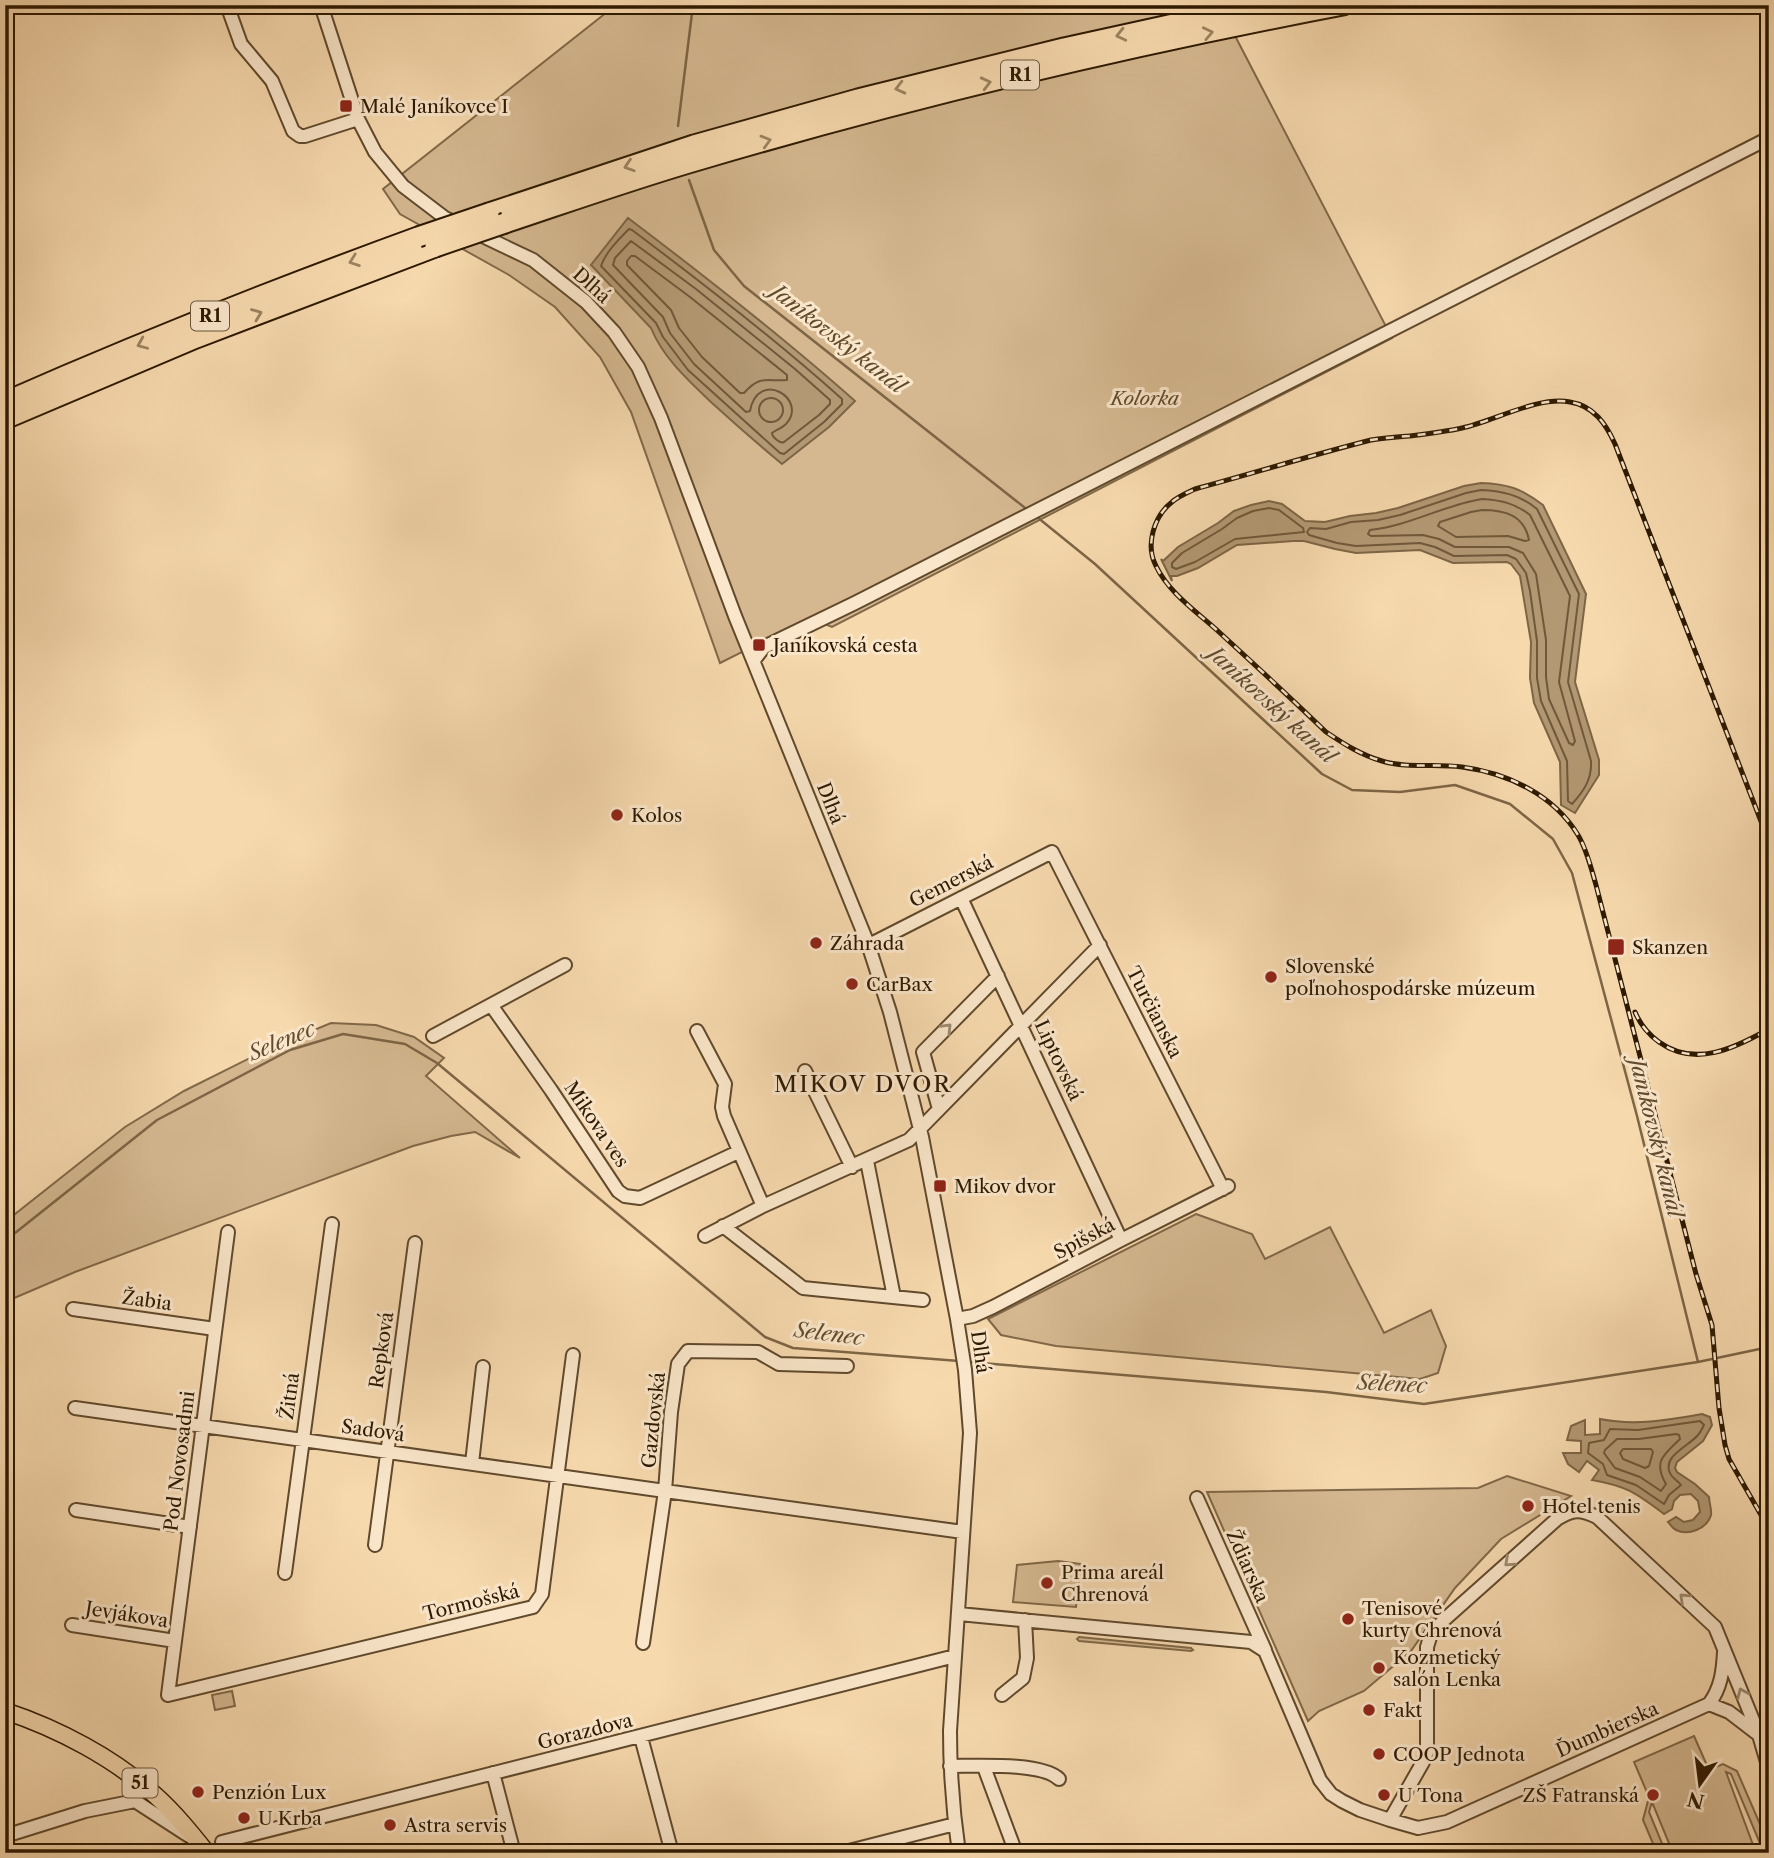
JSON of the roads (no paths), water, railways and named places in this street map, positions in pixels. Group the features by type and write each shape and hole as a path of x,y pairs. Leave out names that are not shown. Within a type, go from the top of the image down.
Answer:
{"highway":[{"name":"R1","path":"5,419 208,333 435,247 497,218 694,145 858,99 1064,48 1260,5"},
{"name":"R1","path":"5,401 188,324 418,237 497,218 898,105 1070,62 1343,5"}],"main road":[{"name":"51","path":"5,1711 70,1738 138,1781 157,1797 202,1847"}],"street":[{"path":"228,5 241,44 272,81 293,131 304,136 358,119"},
{"name":"Dlhá","path":"321,5 358,119 375,152 403,186 445,218 533,260 586,302 614,332 638,367 661,418 730,604 868,944 890,1012 920,1129 965,1370 970,1433 950,1731 950,1766 959,1853"},
{"path":"754,660 764,648 1769,138"},
{"name":"Gemerská","path":"868,944 1052,852"},
{"name":"Turčianska","path":"1052,852 1226,1188"},
{"name":"Liptovská","path":"961,898 1121,1240"},
{"path":"705,1236 763,1206 909,1140 1100,945"},
{"path":"433,1036 565,965"},
{"path":"939,1109 923,1052 998,975"},
{"name":"Mikova ves","path":"491,1005 613,1183 625,1196 640,1198 738,1152"},
{"path":"697,1031 725,1084 722,1107 724,1116 763,1206"},
{"path":"805,1071 852,1167"},
{"path":"867,1161 894,1297"},
{"name":"Spišská","path":"957,1319 986,1311 1226,1188"},
{"name":"Žitná","path":"285,1573 332,1224"},
{"path":"723,1226 803,1288 923,1300"},
{"name":"Pod Novosadmi","path":"168,1695 228,1232"},
{"name":"Repková","path":"375,1545 415,1243"},
{"name":"Žabia","path":"73,1309 215,1329"},
{"name":"Gazdovská","path":"665,1490 678,1364 688,1351 758,1352 779,1364 847,1366"},
{"name":"Tormošská","path":"168,1695 533,1607 542,1594 573,1355"},
{"path":"472,1463 483,1367"},
{"name":"Sadová","path":"75,1408 963,1532"},
{"path":"643,1643 665,1490"},
{"name":"Ždiarska","path":"1197,1498 1320,1780 1331,1794"},
{"path":"76,1510 190,1527"},
{"path":"1390,1820 1427,1752 1427,1647 1431,1634 1568,1512 1583,1510 1597,1517 1715,1628 1759,1735 1769,1769"},
{"path":"959,1614 1251,1642 1265,1651"},
{"path":"1002,1695 1023,1678 1027,1658 1026,1620"},
{"name":"Jevjákova","path":"72,1625 175,1641"},
{"path":"1724,1652 1718,1692 1709,1704 1729,1712 1759,1735"},
{"name":"Gorazdova","path":"231,1853 222,1842 956,1656"},
{"name":"Ďumbierska","path":"1331,1794 1360,1810 1418,1828 1447,1822 1709,1704"},
{"path":"641,1737 672,1853"},
{"path":"950,1766 1027,1768 1042,1770 1059,1779"},
{"path":"984,1766 1016,1853"},
{"path":"492,1773 514,1853"},
{"path":"5,1836 85,1811 135,1801 202,1847"},
{"path":"841,1853 955,1824"}],"water":[{"path":"628,218 743,307 855,401 829,427 782,464 686,378 662,349 651,328 591,265"},
{"path":"1481,483 1513,488 1543,505 1586,594 1575,682 1599,760 1599,775 1575,813 1561,805 1560,762 1534,703 1530,678 1531,642 1520,576 1511,564 1453,563 1420,550 1356,553 1293,541 1237,545 1198,568 1171,576 1172,581 1161,559 1163,561 1178,547 1234,511 1251,505 1269,501 1282,504 1305,521 1325,522 1398,508"},
{"path":"1702,1414 1710,1417 1712,1425 1703,1441 1677,1462 1675,1468 1709,1497 1709,1520 1691,1532 1676,1530 1668,1522 1676,1517 1684,1522 1693,1520 1700,1512 1698,1501 1691,1494 1680,1495 1674,1501 1672,1509 1664,1514 1631,1491 1592,1480 1599,1470 1587,1461 1579,1472 1568,1464 1563,1453 1581,1453 1581,1441 1567,1440 1571,1426 1585,1420 1585,1435 1600,1434 1600,1419 1639,1422"}],"waterway":[{"name":"Janíkovský kanál","path":"678,126 693,5"},
{"name":"Janíkovský kanál","path":"689,180 714,250 744,286 1029,511"},
{"name":"Janíkovský kanál","path":"1037,517 1095,564 1322,774 1352,790 1400,792 1455,785 1510,804 1553,839 1572,873 1637,1116 1698,1362"},
{"name":"Selenec","path":"5,1241 157,1120 290,1050 343,1034 405,1044 437,1063 765,1337 793,1348 959,1361"},
{"name":"Selenec","path":"969,1362 1326,1392 1424,1404 1698,1362 1769,1347"}],"railway":[{"path":"1769,842 1615,444 1603,423 1586,407 1557,401 1530,406 1462,428 1371,440 1195,489 1180,496 1160,515 1153,531 1151,549 1156,566 1168,585 1326,732 1346,745 1382,761 1402,765 1462,767 1512,780 1556,808 1578,835 1596,885 1696,1274 1712,1325 1725,1445 1729,1459 1769,1529"},
{"path":"1635,1012 1639,1021 1655,1039 1673,1050 1687,1054 1729,1048 1769,1029"}],"place":[{"name":"Malé Janíkovce I","path":"346,106"},
{"name":"Janíkovská cesta","path":"759,645"},
{"name":"Kolos","path":"617,815"},
{"name":"Záhrada","path":"816,943"},
{"name":"Skanzen","path":"1616,947"},
{"name":"Slovenské poľnohospodárske múzeum","path":"1271,977"},
{"name":"CarBax","path":"852,984"},
{"name":"Mikov dvor","path":"940,1186"},
{"name":"Hotel tenis","path":"1528,1506"},
{"name":"Prima areál Chrenová","path":"1047,1583"},
{"name":"Tenisové kurty Chrenová","path":"1348,1619"},
{"name":"Kozmetický salón Lenka","path":"1379,1668"},
{"name":"Fakt","path":"1369,1710"},
{"name":"COOP Jednota","path":"1379,1754"},
{"name":"Penzión Lux","path":"198,1792"},
{"name":"U Tona","path":"1384,1795"},
{"name":"ZŠ Fatranská","path":"1653,1795"},
{"name":"U Krba","path":"244,1818"},
{"name":"Astra servis","path":"390,1825"}],"district":[{"name":"MIKOV DVOR","path":"863,1084"}],"park label":[{"name":"Kolorka","path":"1145,398"}]}
